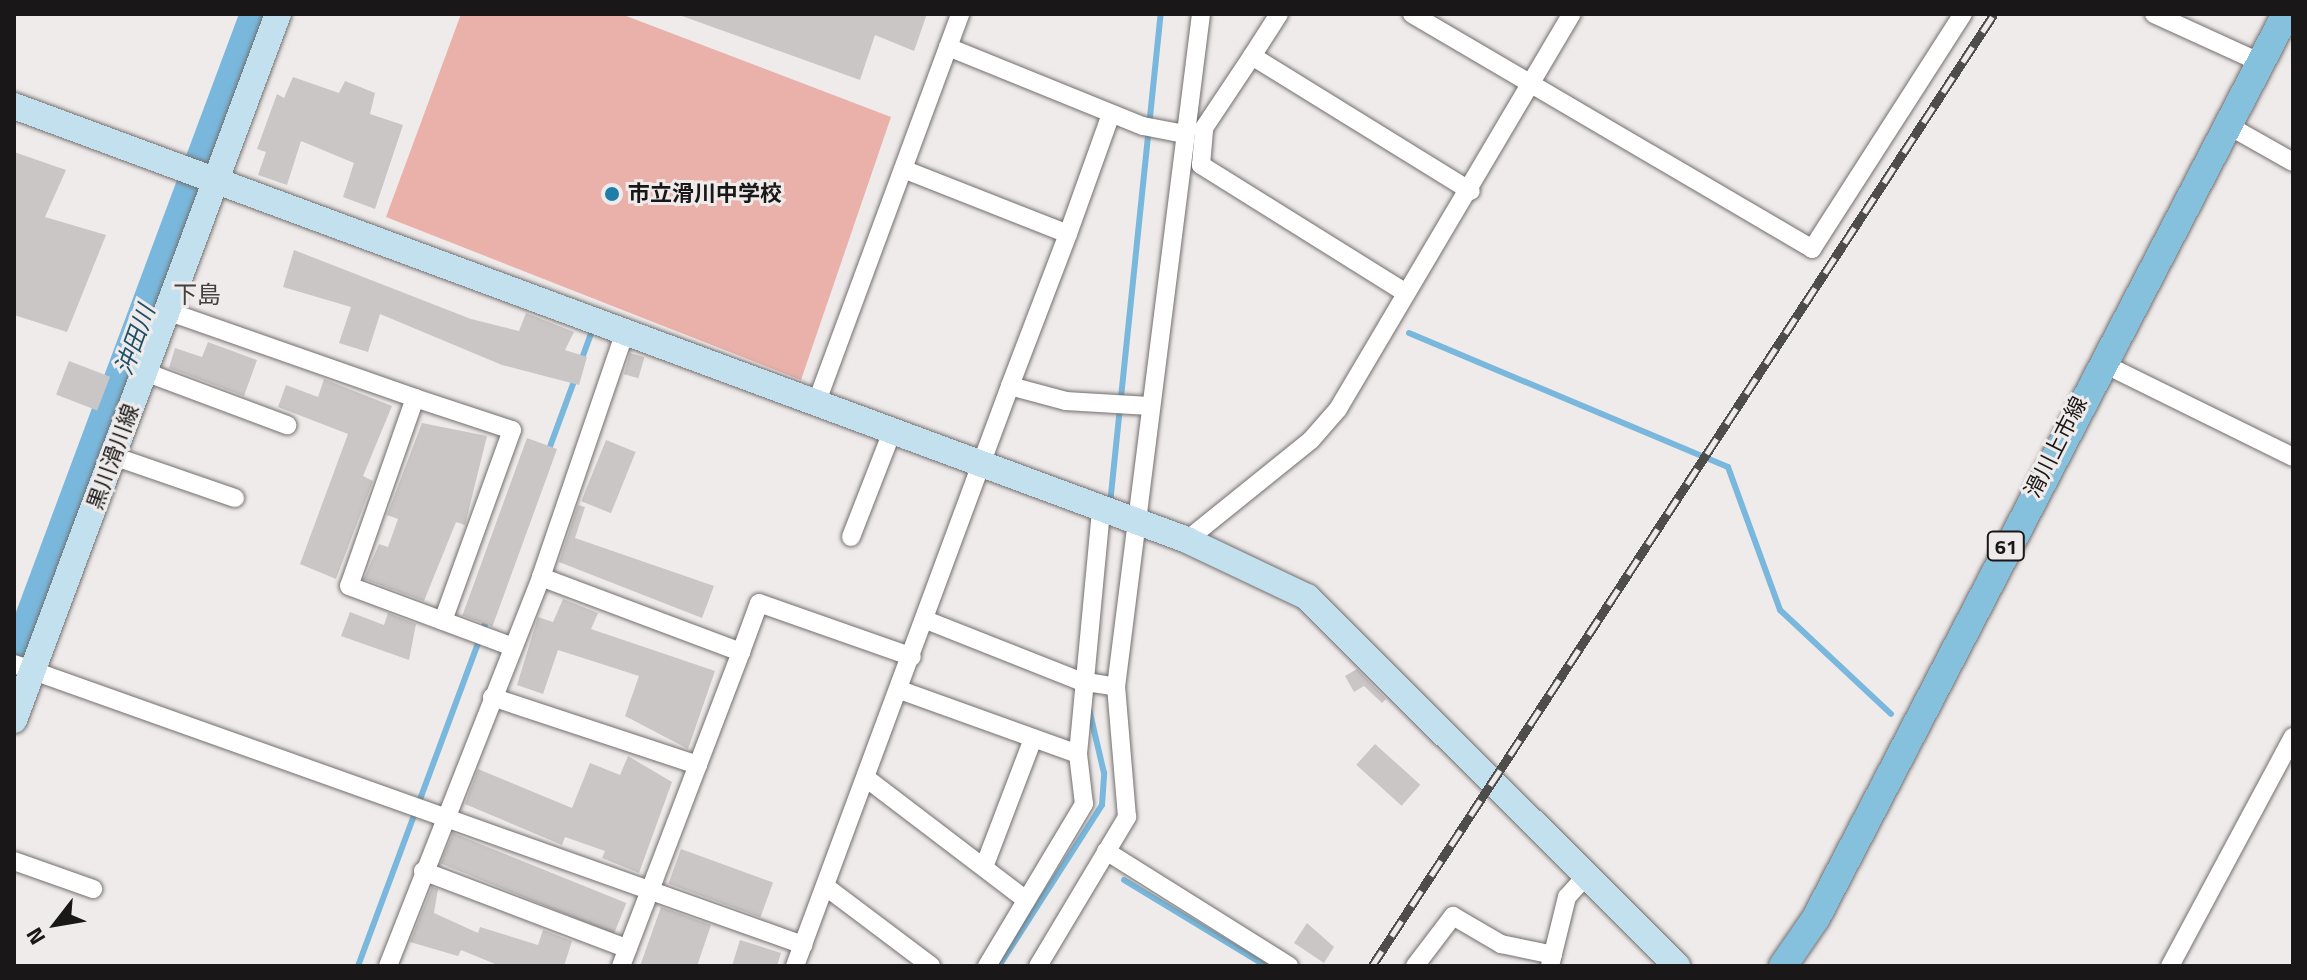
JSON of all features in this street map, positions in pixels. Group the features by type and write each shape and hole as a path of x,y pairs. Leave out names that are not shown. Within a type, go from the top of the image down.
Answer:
{"main road":[{"name":"滑川上市線","path":"1783,966 1823,904 2224,123 2286,14"}],"street":[{"name":"黒川滑川線","path":"14,720 23,668 113,456 278,14"},
{"path":"816,404 960,14"},
{"path":"1038,966 1127,817 1116,687 1133,521 1201,14"},
{"path":"1279,14 1204,128 1201,165 1406,293"},
{"path":"1412,14 1516,78 1537,81 1812,249 1963,14"},
{"path":"1187,540 1311,440 1338,409 1537,81 1572,14"},
{"path":"2154,14 2257,61"},
{"path":"948,47 1111,114 1185,134"},
{"path":"1252,56 1471,191"},
{"path":"14,106 1187,540 1307,597 1677,966"},
{"path":"795,966 985,467 1010,386 1111,114"},
{"path":"2224,123 2293,162"},
{"path":"903,169 1068,234"},
{"path":"167,311 512,430 443,621"},
{"path":"388,966 445,814 541,577 625,331"},
{"path":"2100,362 2293,457"},
{"path":"145,372 287,425"},
{"path":"1010,386 1066,401 1149,406"},
{"path":"415,398 349,586 513,647"},
{"path":"851,537 892,432"},
{"path":"113,456 235,498"},
{"path":"987,966 1084,804 1078,754 1080,681 1101,509"},
{"path":"541,577 741,652"},
{"path":"423,871 624,957 759,603 912,657"},
{"path":"926,620 1080,681 1116,687"},
{"path":"23,668 445,814 803,945"},
{"path":"900,690 1078,754"},
{"path":"492,697 698,765"},
{"path":"2170,966 2293,737"},
{"path":"984,867 1033,739"},
{"path":"866,778 1026,900"},
{"path":"1106,851 1289,966"},
{"path":"14,861 93,889"},
{"path":"1415,966 1453,916 1501,944 1552,960 1567,897 1588,874"},
{"path":"825,886 931,966"}],"shaded area":[{"name":"市立滑川中学校","path":"461,14 621,14 891,117 801,380 386,217"}],"building":[{"path":"927,14 914,51 875,35 860,80 682,16"},
{"path":"293,77 339,93 345,81 375,93 370,114 403,125 375,209 343,197 354,163 301,141 287,185 258,175 266,152 257,149 277,94 284,98"},
{"path":"14,152 66,170 45,217 106,235 67,332 14,315"},
{"path":"294,250 471,319 519,331 526,313 574,332 565,350 587,357 579,385 502,365 380,314 368,352 339,343 351,307 283,287"},
{"path":"208,342 257,360 244,396 169,368 175,348 202,357"},
{"path":"630,353 644,357 638,378 624,374"},
{"path":"69,361 110,377 97,410 56,395"},
{"path":"324,379 392,406 363,476 373,481 336,579 300,564 348,434 278,407 286,385 318,397"},
{"path":"422,423 487,436 465,525 456,522 424,601 364,579 379,544 388,547 398,519 387,515"},
{"path":"527,438 557,449 492,627 462,616"},
{"path":"606,440 636,452 611,513 581,501"},
{"path":"578,505 585,507 575,538 714,586 702,618 559,562"},
{"path":"563,599 598,613 591,629 715,671 688,749 625,716 639,676 558,650 543,694 517,685 538,617 553,622"},
{"path":"350,612 384,625 388,613 416,624 409,660 341,636"},
{"path":"1357,669 1386,699 1382,703 1364,686 1354,692 1345,676"},
{"path":"1375,744 1420,785 1402,806 1356,765"},
{"path":"628,756 672,782 639,873 602,858 605,851 565,837 562,845 465,804 478,769 572,808 590,763 620,775"},
{"path":"453,833 626,903 614,934 441,864"},
{"path":"681,849 773,883 760,917 668,884"},
{"path":"432,887 438,889 434,913 478,933 480,927 538,945 543,930 572,941 564,966 500,966 461,950 458,956 410,942"},
{"path":"661,907 711,925 697,966 640,966"},
{"path":"1307,923 1334,947 1324,963 1294,943"},
{"path":"740,940 781,953 777,966 732,966"}],"waterway":[{"name":"沖田川","path":"14,666 257,14"},
{"path":"1110,504 1161,14"},
{"path":"581,361 592,331"},
{"path":"1409,333 1728,467 1780,610 1891,714"},
{"path":"548,452 576,376"},
{"path":"358,966 488,616"},
{"path":"999,966 1102,805 1104,773 1089,709"},
{"path":"1124,880 1266,966"}],"railway":[{"path":"1372,966 1994,14"}],"place":[{"name":"市立滑川中学校","path":"612,194"}],"district":[{"name":"下島","path":"197,295"}]}
